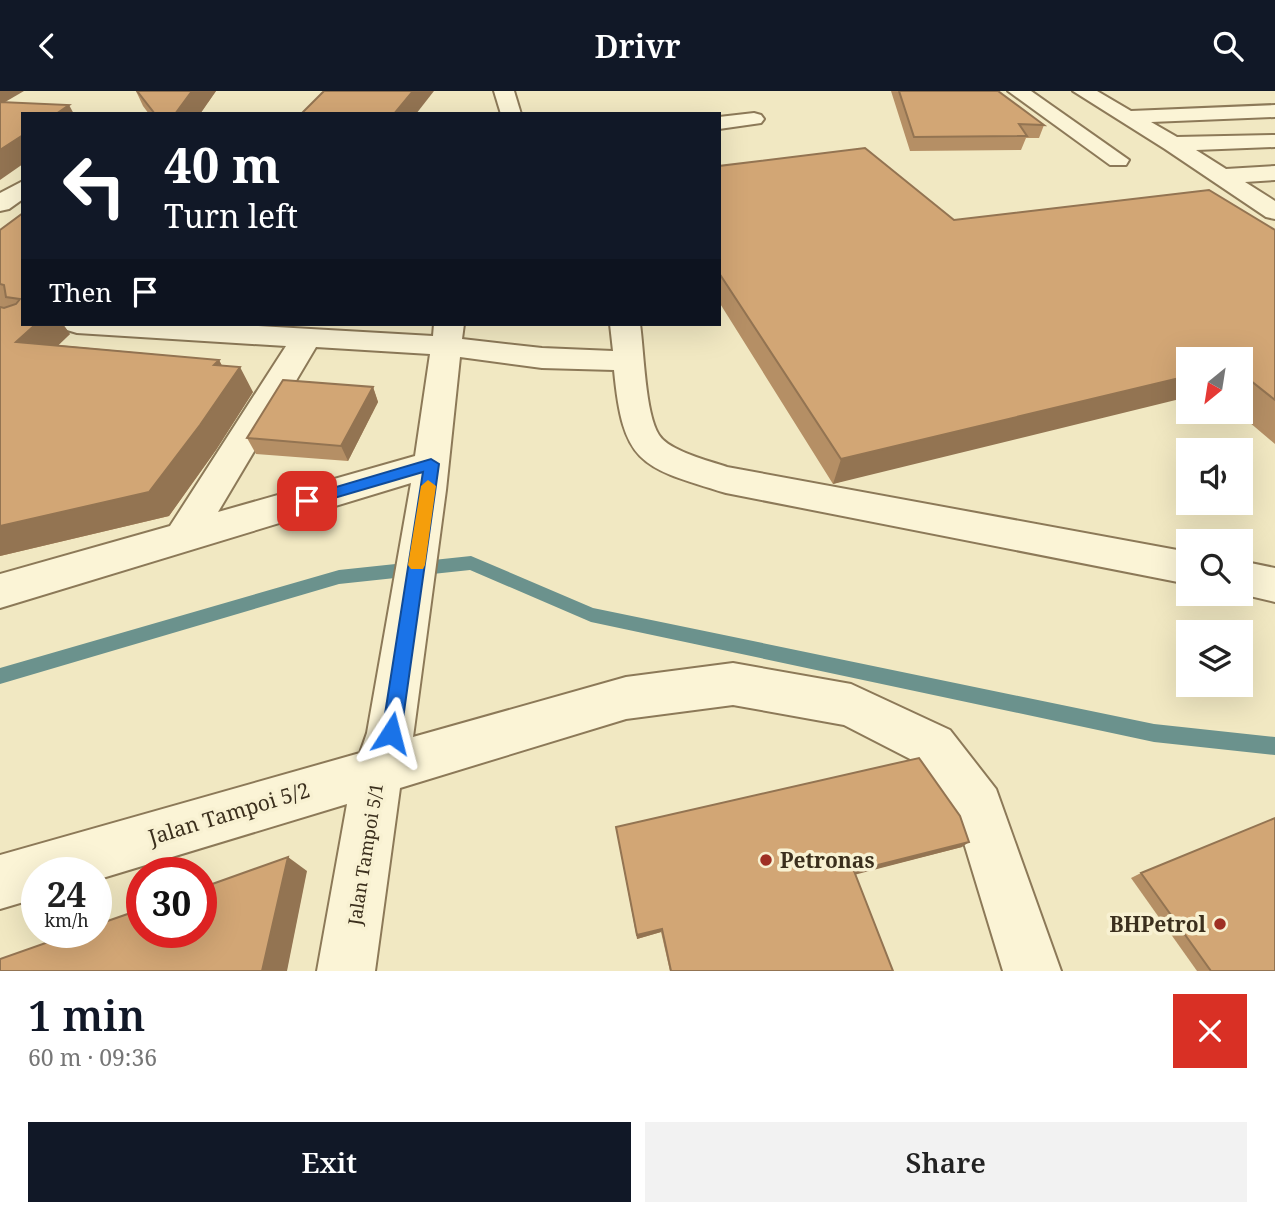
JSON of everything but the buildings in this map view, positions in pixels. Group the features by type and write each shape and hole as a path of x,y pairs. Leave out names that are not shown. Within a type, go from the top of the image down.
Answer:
{"street":[{"path":"504,91 510,112"},
{"path":"1018,91 1118,160"},
{"path":"1084,92 1121,92"},
{"path":"1084,92 1223,176 1275,211"},
{"path":"1127,117 1275,111"},
{"path":"721,123 754,119"},
{"path":"1173,145 1275,141"},
{"path":"1223,176 1275,173"},
{"path":"112,326 307,337 447,335 542,358 630,361"},
{"path":"625,326 638,422 647,443 681,465 726,480 1176,566"},
{"name":"Jalan Tampoi 5/1","path":"346,971 430,477 447,335"},
{"path":"183,537 307,337"},
{"path":"0,591 183,537 430,477"},
{"path":"1253,580 1275,585"},
{"name":"Jalan Tampoi 5/2","path":"0,882 385,751 663,691 733,684 851,705 933,746 978,807 1032,971"}],"waterway":[{"path":"0,676 339,577 471,563 591,615 1154,733 1275,746"}],"slow traffic":[{"path":"417,565 428,486"}],"place":[{"name":"Petronas","path":"766,860"},
{"name":"BHPetrol","path":"1220,924"}],"route":[{"path":"307,501 431,464 391,733"}]}
